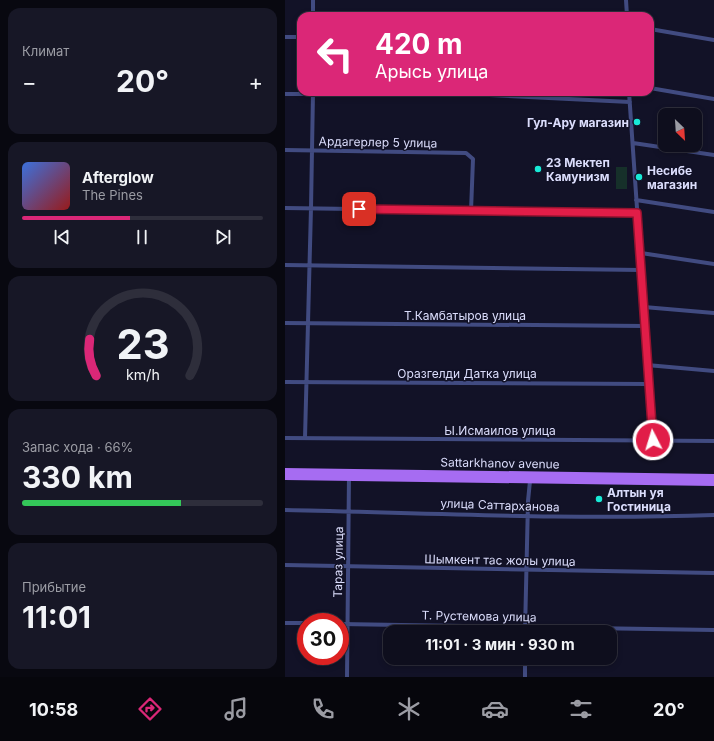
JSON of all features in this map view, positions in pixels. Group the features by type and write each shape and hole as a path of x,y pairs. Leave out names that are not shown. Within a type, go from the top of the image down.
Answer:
{"main road":[{"name":"Sattarkhanov avenue","path":"285,471 316,475"},
{"name":"Sattarkhanov avenue","path":"349,475 530,481 693,480 714,478"},
{"name":"Sattarkhanov avenue","path":"285,477 349,475 693,480 714,483"}],"street":[{"path":"313,0 313,12"},
{"path":"626,0 627,12"},
{"path":"654,30 714,40"},
{"path":"285,37 297,37"},
{"path":"654,89 714,99"},
{"path":"285,94 297,94"},
{"path":"305,438 313,96"},
{"path":"509,96 630,102"},
{"path":"629,96 653,440"},
{"path":"633,143 714,156"},
{"name":"Ардагерлер 5 улица","path":"285,150 466,153 473,159 471,211"},
{"path":"636,200 714,212"},
{"path":"285,208 637,213"},
{"path":"641,253 714,264"},
{"path":"285,265 641,270"},
{"path":"643,306 714,313"},
{"name":"Т.Камбатыров улица","path":"285,324 644,326"},
{"path":"647,365 714,371"},
{"name":"Оразгелди Датка улица","path":"285,382 648,384"},
{"name":"Ы.Исмаилов улица","path":"285,438 714,441"},
{"name":"Тараз улица","path":"347,613 349,475"},
{"path":"525,625 527,515 530,481"},
{"name":"улица Саттарханова","path":"285,510 616,518 714,515"},
{"name":"Шымкент тас жолы улица","path":"285,565 714,573"},
{"path":"285,623 297,623"},
{"name":"Т. Рустемова улица","path":"349,624 383,625"},
{"name":"Т. Рустемова улица","path":"617,630 714,630"},
{"name":"Тараз улица","path":"347,665 347,677"},
{"path":"525,665 525,677"}],"green space":[{"path":"616,167 627,167 627,189 616,189"}],"place":[{"name":"Гул-Ару магазин","path":"637,122"},
{"name":"23 Мектеп Камунизм","path":"538,169"},
{"name":"Несибе магазин","path":"639,177"},
{"name":"Алтын уя Гостиница","path":"599,499"}],"route":[{"path":"359,209 637,213 641,253 647,375 653,440"}]}
